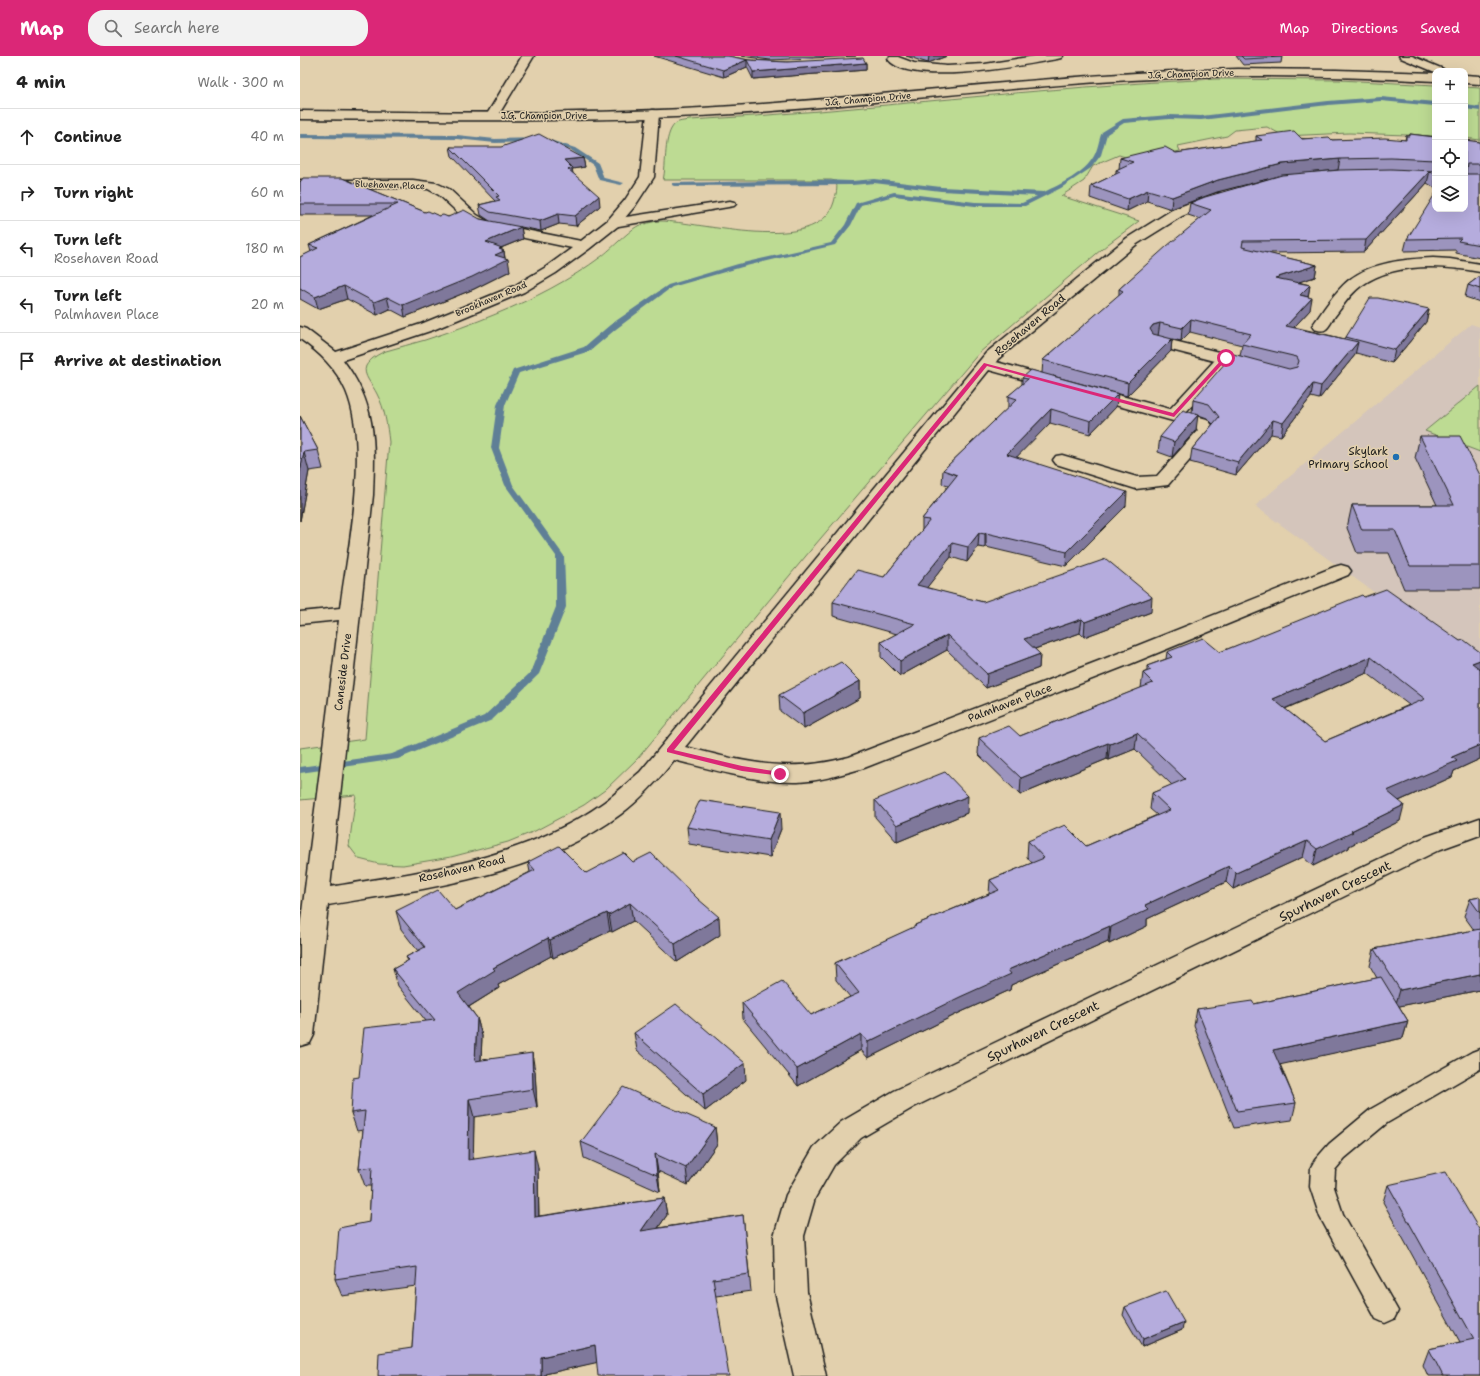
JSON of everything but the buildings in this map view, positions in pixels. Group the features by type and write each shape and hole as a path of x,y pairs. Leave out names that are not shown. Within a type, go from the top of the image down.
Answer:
{"street":[{"path":"492,116 528,56"},
{"path":"894,59 906,65 922,69 956,69 1057,56"},
{"name":"J.G. Champion Drive","path":"300,115 492,116 653,114 813,104 1171,74 1288,72 1432,78"},
{"path":"1468,79 1480,80"},
{"name":"Brookhaven Road","path":"333,358 427,326 519,289 552,270 584,246 613,223 630,203 647,177 653,114"},
{"name":"Bluehaven Place","path":"300,184 414,184 436,187 448,193 470,218 478,223 584,246"},
{"name":"Rosehaven Road","path":"316,898 486,866 520,855 552,843 582,828 630,795 648,777 992,356 1132,241 1177,213 1198,204 1235,192"},
{"path":"1320,326 1355,283 1369,274 1396,267 1426,263 1451,264 1480,268"},
{"name":"Caneside Drive","path":"300,332 333,358 351,384 362,410 366,441 364,495 300,1035"},
{"path":"1158,342 1226,358 1272,371"},
{"path":"1174,415 1226,358"},
{"path":"986,364 1201,423 1207,430 1162,481 1136,482 1062,460"},
{"name":"Palmhaven Place","path":"669,751 742,768 780,774 817,772 856,763 1121,660 1341,571"},
{"path":"300,618 350,613"},
{"name":"Spurhaven Crescent","path":"810,1376 791,1292 789,1236 801,1195 824,1156 851,1130 925,1088 1434,843 1480,826"}],"lane":[{"path":"1404,56 1433,68"},
{"path":"613,223 730,204"},
{"path":"1385,1310 1332,1217 1322,1187 1323,1168 1337,1151 1379,1116 1480,1058"}],"shaded area":[{"name":"Skylark Primary School","path":"1471,324 1480,327 1480,666 1404,614 1255,506"}],"green space":[{"path":"1216,79 1339,80 1432,85 1432,136 1349,133 1284,136 1267,127 1235,130 1227,136 1178,146 1180,151 1138,161 1119,155 1093,166 1084,181 1061,196 1139,221 1108,244 979,353 815,545 638,758 605,790 584,805 535,831 508,842 451,857 403,865 379,864 359,859 349,846 356,795 300,800 300,748 365,739 389,442 382,405 365,373 366,366 372,359 386,351 425,340 478,321 537,295 590,265 638,226 660,221 756,232 782,232 806,228 824,219 834,202 837,184 836,181 831,180 663,180 669,135 671,129 678,122 1150,82"},
{"path":"1468,87 1480,88 1480,140 1468,138"},
{"path":"1480,386 1480,452 1425,431"}],"waterway":[{"path":"300,770 394,757 488,718 534,674 561,607 560,556 509,485 495,448 501,405 516,372 587,349 613,327 670,286 740,265 833,244 848,225 858,204 894,194 975,204 1023,205 1059,187 1089,167 1098,155 1104,133 1123,121 1169,117 1201,118 1328,103 1381,99 1432,104"},
{"path":"1468,107 1480,109"},
{"path":"300,136 457,137 495,141 544,140 573,149 596,164 601,179 621,183"},
{"path":"674,184 852,183 874,181 941,189 1043,194"}],"place":[{"name":"Skylark Primary School","path":"1396,457"}],"route":[{"path":"780,774 742,768 669,751 986,364 1174,415 1226,358"}]}
